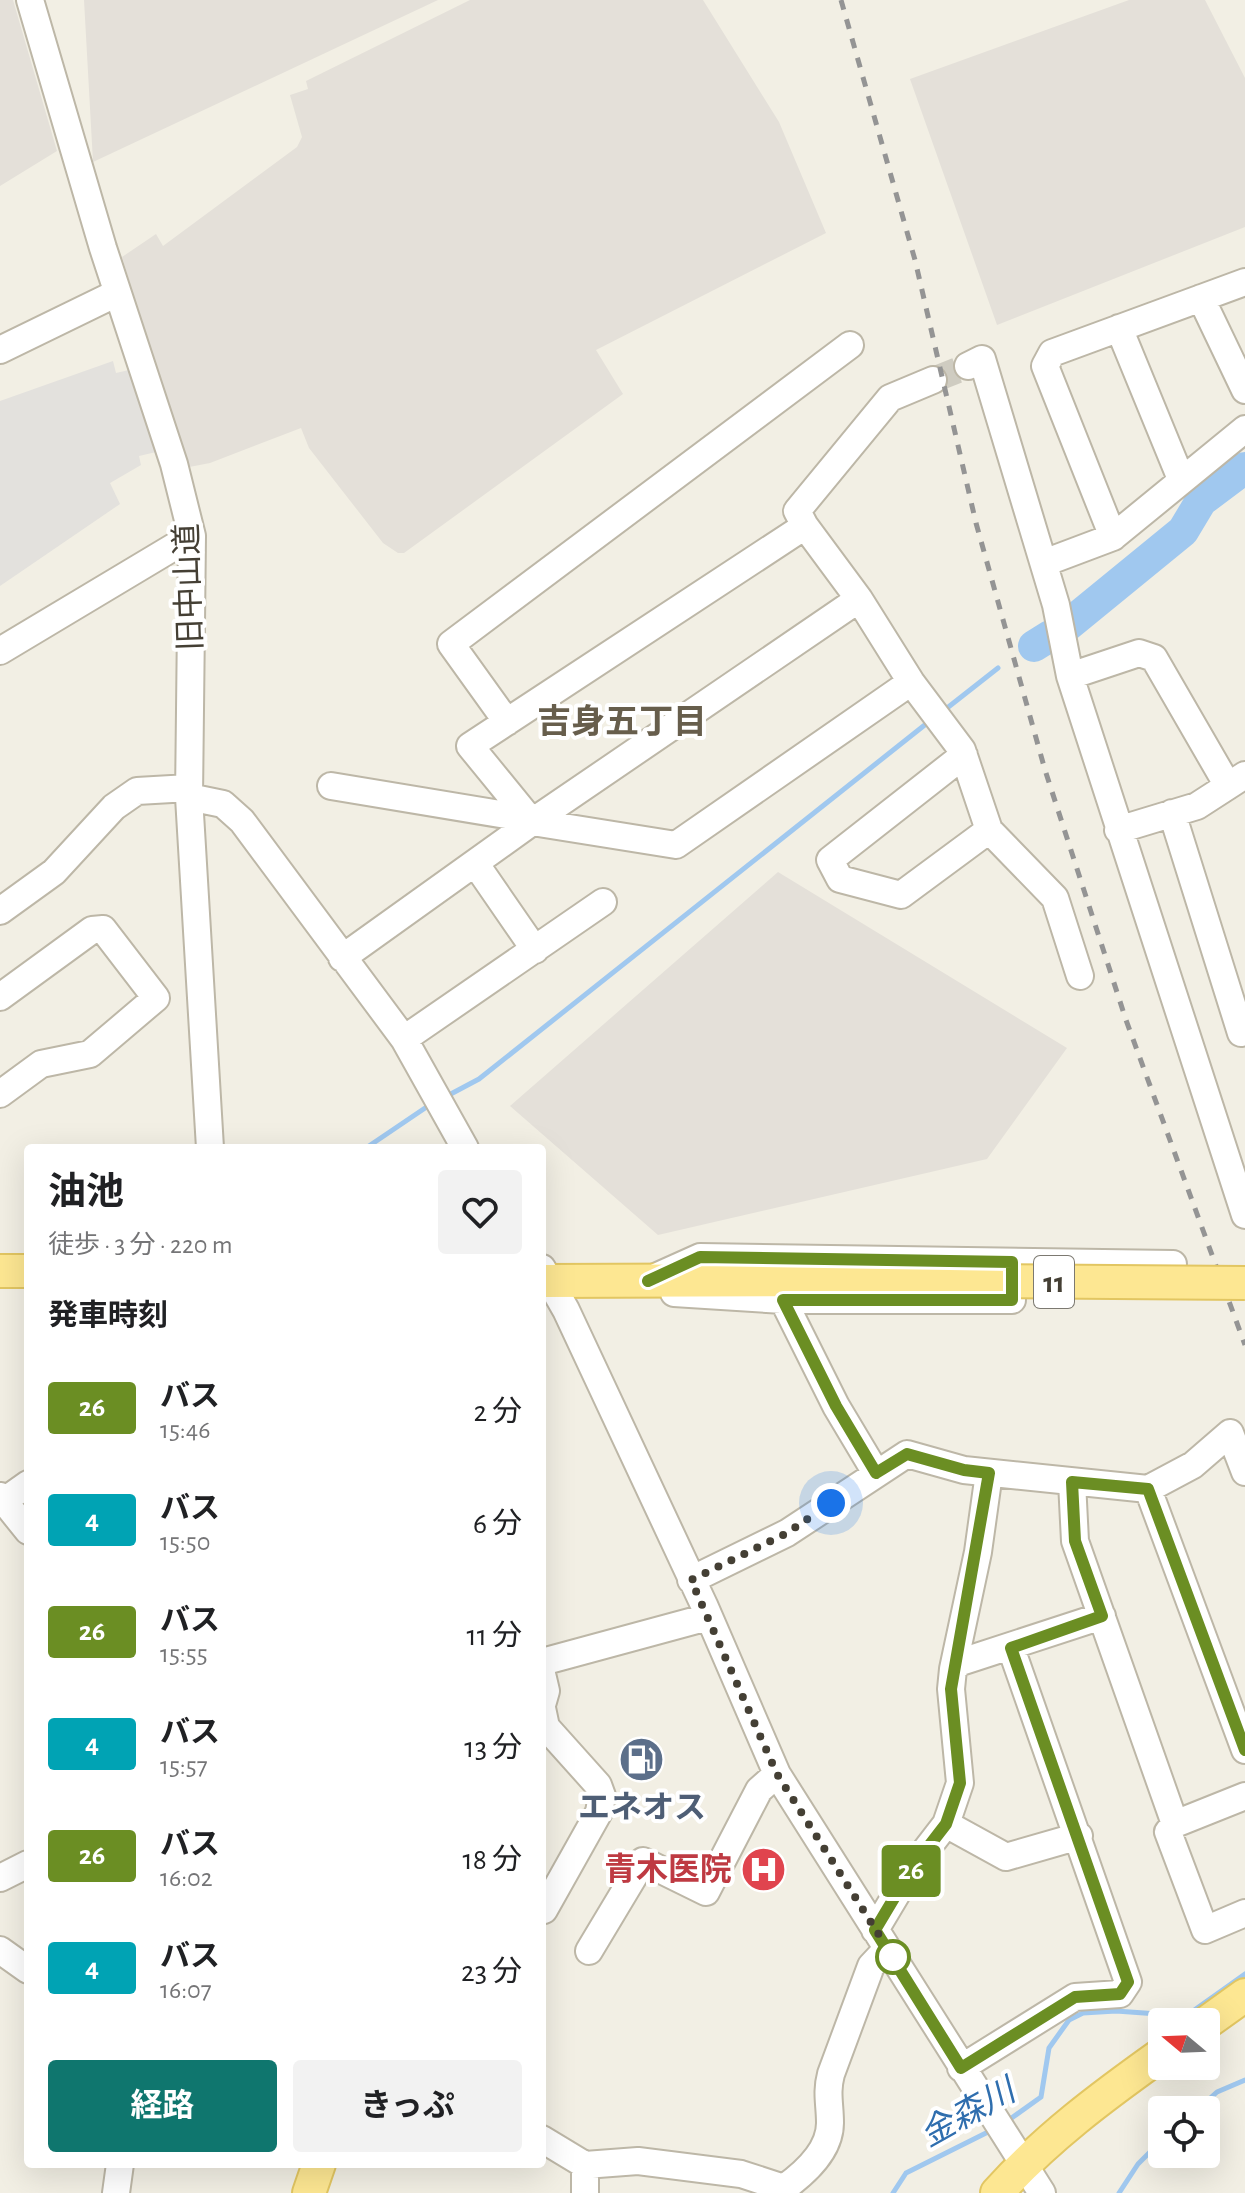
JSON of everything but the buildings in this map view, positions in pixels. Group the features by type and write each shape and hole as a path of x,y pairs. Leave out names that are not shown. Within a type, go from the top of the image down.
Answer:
{"main road":[{"path":"0,1271 24,1271"},
{"name":"11","path":"546,1277 653,1281 1245,1283"},
{"path":"1220,2013 1245,1995"},
{"path":"997,2193 1027,2170 1107,2093 1148,2064"},
{"path":"309,2193 318,2168"}],"street":[{"name":"旧中山道","path":"30,0 117,293 174,464 192,536 189,793 210,1144"},
{"path":"1113,537 1045,366 1052,353 1245,282"},
{"path":"0,350 117,293"},
{"path":"1201,298 1245,390"},
{"path":"1119,328 1181,479"},
{"path":"507,722 451,644 850,345"},
{"path":"968,366 982,359 1044,563 1070,676 1245,1215"},
{"path":"933,380 890,398 797,511 859,599 911,682 938,715 964,755 989,830 1055,898 1080,976"},
{"path":"1044,563 1113,537 1245,429"},
{"path":"531,821 470,746 805,526"},
{"path":"0,651 192,536"},
{"path":"342,958 531,821 859,599"},
{"path":"1070,676 1139,653 1154,658 1236,780 1197,806 1118,830"},
{"path":"331,786 676,845 911,682"},
{"path":"964,755 830,860 840,879 901,895 989,830"},
{"path":"0,911 54,872 114,807 137,791 189,793 223,804 242,821 404,1039 463,1144"},
{"path":"1172,813 1241,1033"},
{"path":"475,863 535,950"},
{"path":"404,1039 603,902"},
{"path":"0,997 92,930 103,929 156,998 90,1054 41,1064 0,1094"},
{"path":"653,1281 700,1257 1173,1264"},
{"path":"653,1281 677,1295 783,1300 1012,1300 1012,1262"},
{"path":"546,1279 691,1580 777,1774 1027,2170"},
{"path":"783,1300 836,1406 876,1473"},
{"path":"691,1580 787,1533 907,1454 964,1470 1148,1489 1193,1465 1230,1433 1245,1472"},
{"path":"546,2141 585,2165 638,2161 704,2182 741,2174 784,2190 814,2164 831,2127 826,2092 831,2074 881,1939 912,1868 946,1824 960,1783 951,1689 978,1552 989,1473"},
{"path":"1072,1482 1075,1541 1175,1824"},
{"path":"24,1486 2,1498 24,1526"},
{"path":"1148,1489 1245,1750"},
{"path":"953,1669 961,1662 1102,1616"},
{"path":"546,1661 708,1617"},
{"path":"961,2068 1075,1997 1120,1994 1128,1982 1011,1648"},
{"path":"546,1727 598,1785 602,1796 599,1812 546,1906"},
{"path":"589,1951 643,1861 706,1892 759,1790 777,1774"},
{"path":"1245,1796 1175,1824 1168,1832 1205,1930 1245,1913"},
{"path":"946,1824 1006,1857 1079,1836"},
{"path":"0,1878 24,1866"},
{"path":"0,1950 24,1967"},
{"path":"585,2165 585,2193"},
{"path":"116,2193 119,2168"}],"shaded area":[{"path":"0,0 13,0 57,151 0,186"},
{"path":"84,0 438,0 93,162"},
{"path":"470,0 703,0 779,122 826,233 596,350 623,394 404,553 398,553 383,543 309,448 301,428 210,463 184,468 122,257 156,234 163,246 297,147 302,137 290,95 308,89 306,81"},
{"path":"1129,0 1205,0 1245,78 1245,227 997,325 910,79"},
{"path":"113,361 116,373 129,370 156,452 139,456 141,465 110,483 120,504 0,586 0,401"},
{"path":"778,872 1067,1048 987,1159 658,1235 510,1106"}],"waterway":[{"path":"1068,625 1183,531 1201,501 1245,468"},
{"path":"1034,646 1050,636"},
{"path":"942,712 998,668"},
{"path":"447,1096 479,1079 931,720"},
{"path":"372,1144 431,1104"},
{"name":"金森川","path":"1006,2122 1041,2097 1049,2048 1069,2020 1083,2013 1116,2011 1186,2016 1245,1974"},
{"path":"1213,2096 1245,2080"},
{"name":"金森川","path":"893,2193 906,2173 994,2129"},
{"path":"1119,2193 1148,2154"}],"tunnel":[{"path":"933,380 968,366"}],"railway":[{"path":"841,0 915,260 976,523 1045,770 1126,1020 1245,1345"}],"bus line":[{"name":"26","path":"648,1281 700,1257 1012,1262 1012,1300 783,1300 836,1406 876,1473 907,1454 964,1470 989,1473 978,1552 951,1689 960,1783 946,1824 912,1868 875,1930 961,2068 1075,1997 1120,1994 1128,1982 1120,1951 1011,1648 1102,1616 1075,1541 1072,1482 1148,1489 1245,1750"}],"place":[{"name":"エネオス","path":"642,1760"},
{"name":"青木医院","path":"763,1869"}],"district":[{"name":"吉身五丁目","path":"622,721"}],"route":[{"path":"831,1503 787,1533 691,1580 777,1774 893,1957"}]}
